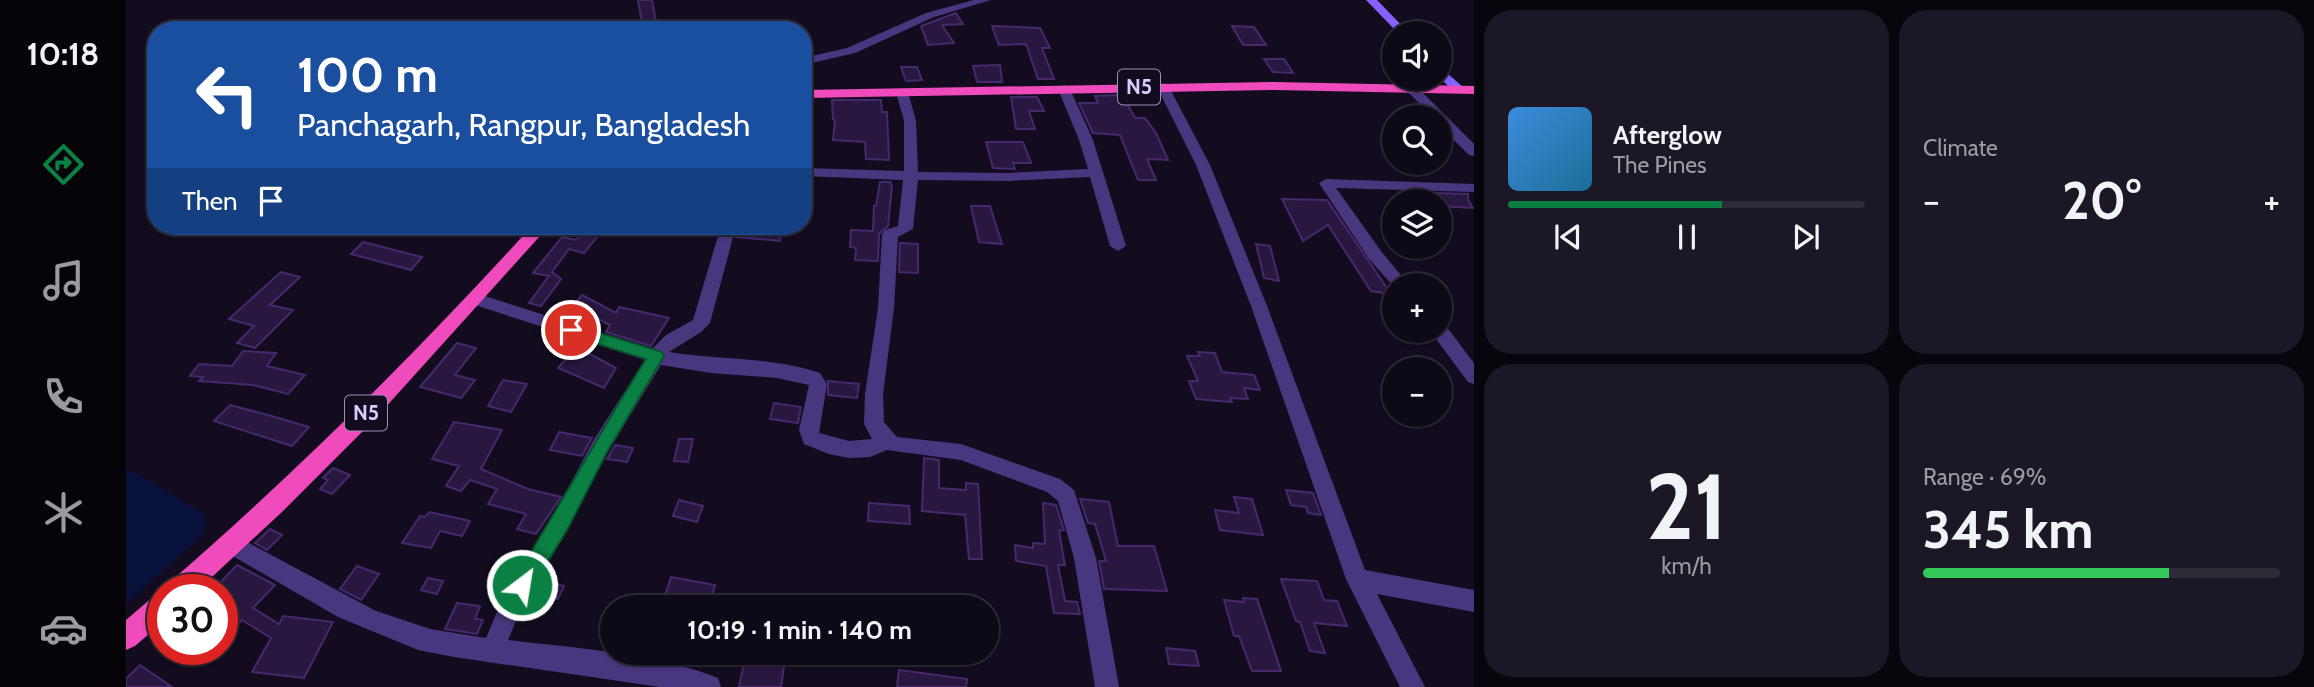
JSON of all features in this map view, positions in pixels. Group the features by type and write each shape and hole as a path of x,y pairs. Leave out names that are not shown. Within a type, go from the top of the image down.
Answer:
{"highway":[{"name":"N5","path":"812,94 1163,87 1382,88"},
{"name":"N5","path":"1452,90 1474,90"},
{"name":"N5","path":"198,574 370,410 533,235"},
{"path":"126,637 147,619"}],"main road":[{"path":"1371,0 1392,21"},
{"path":"1452,83 1459,90"}],"street":[{"path":"812,60 851,51 930,15 986,0"},
{"path":"1163,87 1203,165 1259,306 1357,579 1413,687"},
{"path":"1064,89 1086,140 1118,246"},
{"path":"1414,91 1428,105"},
{"path":"902,92 910,121 911,176 905,229 890,234 886,308 874,394 874,424 886,442 961,452 987,460 1024,477 1053,485 1067,496 1085,558 1107,687"},
{"path":"1452,129 1474,152"},
{"path":"812,172 1008,177 1096,173"},
{"path":"1391,273 1375,255 1326,183 1474,188"},
{"path":"492,651 514,599 560,524 600,447 663,345 674,336 701,323 725,235"},
{"path":"475,299 656,356 711,366 814,378 818,384 809,430 811,438 833,447 866,449 877,449 886,442"},
{"path":"1449,343 1474,377"},
{"path":"232,544 334,602 394,631 449,646 632,668 709,687"},
{"path":"1357,579 1474,601"}],"shaded area":[{"path":"126,469 204,514 206,523 200,537 159,574 147,574 147,585 126,604"}],"building":[{"path":"638,0 652,0 656,21 642,21"},
{"path":"956,13 963,24 942,25 954,43 928,45 921,26"},
{"path":"992,26 1040,28 1050,48 1042,48 1054,79 1038,79 1026,44 999,45"},
{"path":"1232,26 1254,27 1266,45 1243,45"},
{"path":"1264,59 1284,59 1293,73 1273,72"},
{"path":"1000,65 1002,82 977,82 973,66"},
{"path":"901,67 917,67 922,80 906,81"},
{"path":"1117,95 1120,100 1125,100 1135,118 1145,118 1156,133 1168,160 1147,159 1156,180 1138,180 1120,135 1093,133 1079,103 1098,103 1095,96"},
{"path":"1011,97 1037,97 1044,111 1029,111 1035,129 1016,129"},
{"path":"832,100 881,100 882,112 887,112 889,160 866,159 865,142 833,140 835,120"},
{"path":"986,142 1023,142 1031,163 1013,163 1015,169 993,168"},
{"path":"880,182 890,182 892,186 888,226 879,234 878,261 855,260 856,248 850,247 851,230 873,231 874,206"},
{"path":"1452,194 1468,194 1473,208 1452,207"},
{"path":"1282,199 1327,200 1382,281 1382,293 1371,291 1328,225 1303,241"},
{"path":"971,206 990,206 1002,244 979,242"},
{"path":"580,235 598,235 584,253 569,249 552,272 561,279 541,306 529,303 549,276 533,273 562,237 576,240"},
{"path":"736,235 781,235 780,241"},
{"path":"363,242 422,257 411,270 351,254"},
{"path":"900,243 918,244 918,273 899,272"},
{"path":"1256,244 1270,246 1279,281 1264,278"},
{"path":"281,272 300,277 270,305 293,310 255,348 237,343 254,326 229,319"},
{"path":"582,295 616,313 619,307 669,318 651,346 606,332 610,325 573,306"},
{"path":"457,343 476,348 455,375 475,380 461,398 420,387"},
{"path":"577,347 616,368 604,388 558,368"},
{"path":"243,351 276,353 267,366 305,375 288,394 253,385 199,381 203,377 190,376 199,364 232,366"},
{"path":"1198,352 1215,353 1222,372 1254,375 1260,390 1244,388 1248,399 1230,398 1232,402 1196,399 1189,381 1198,381 1187,356 1200,356"},
{"path":"503,380 527,384 511,412 488,406"},
{"path":"828,381 859,384 857,398 828,395"},
{"path":"774,403 801,407 798,423 770,419"},
{"path":"230,405 309,427 292,446 214,421"},
{"path":"454,422 502,430 481,469 528,489 561,497 536,534 517,529 526,514 488,504 497,489 470,480 461,491 446,486 459,466 432,459"},
{"path":"559,432 592,438 582,456 550,450"},
{"path":"679,439 693,439 688,462 674,461"},
{"path":"615,445 633,448 627,462 607,459"},
{"path":"924,458 939,460 939,488 966,490 966,483 978,484 982,559 969,559 965,515 922,511"},
{"path":"333,468 350,475 332,494 320,489 328,480 323,478"},
{"path":"1286,490 1313,493 1321,515 1308,513 1306,507 1291,505"},
{"path":"1234,497 1252,499 1263,535 1220,530 1215,510 1239,513"},
{"path":"1080,499 1109,502 1118,546 1154,546 1167,591 1104,589 1099,561 1106,561 1095,524 1088,523"},
{"path":"679,500 703,506 697,522 673,516"},
{"path":"869,503 909,506 910,524 868,521"},
{"path":"1043,503 1056,505 1064,530 1059,531 1065,565 1058,565 1065,601 1077,602 1080,614 1054,613 1046,566 1016,561 1015,545 1033,548 1033,543 1045,544"},
{"path":"429,512 470,521 462,536 440,531 431,548 402,543 420,516 425,517"},
{"path":"270,529 282,535 267,550 255,543"},
{"path":"237,565 275,585 253,608 279,624 283,616 333,622 304,678 252,672 271,638 242,620 238,624 238,574 228,574"},
{"path":"357,566 379,574 361,600 340,589"},
{"path":"503,570 514,573 500,597 490,594"},
{"path":"671,577 715,585 712,595 665,595"},
{"path":"428,578 443,581 437,594 421,590"},
{"path":"1281,579 1317,581 1324,600 1337,601 1347,626 1314,623 1325,653 1310,651"},
{"path":"540,581 564,586 558,599 533,593"},
{"path":"1243,598 1257,599 1281,671 1252,671 1239,636 1234,636 1224,600 1244,602"},
{"path":"457,603 480,606 475,619 483,620 477,634 445,629"},
{"path":"1166,648 1195,651 1199,666 1169,664"},
{"path":"140,665 172,687 126,687 126,679"},
{"path":"744,665 784,665 781,687 739,687"},
{"path":"899,670 967,679 966,687 897,687"}],"route":[{"path":"522,585 560,524 600,447 656,356 571,330"}]}
